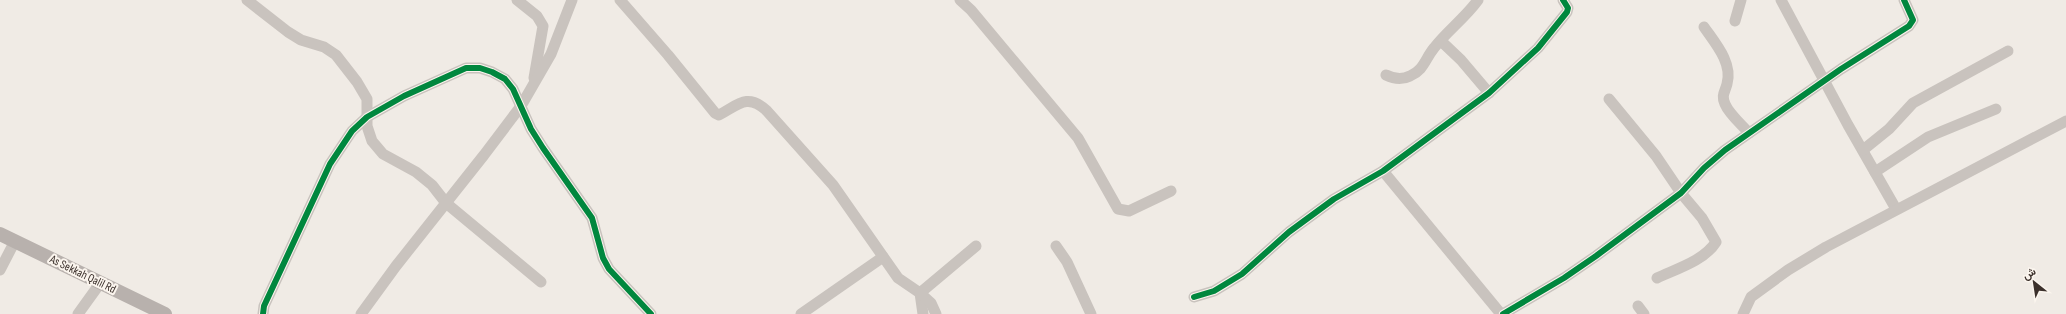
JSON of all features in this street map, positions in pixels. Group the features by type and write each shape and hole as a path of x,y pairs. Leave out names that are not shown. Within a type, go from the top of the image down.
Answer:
{"main road":[{"name":"As Sekkah Qalil Rd","path":"0,234 165,314"}],"street":[{"path":"247,0 300,40 324,47 336,55 357,82 367,99 367,126 372,141 383,154 416,172 432,185 446,203 541,282"},
{"path":"517,0 537,16 543,26 531,90"},
{"path":"361,314 396,266 521,106 551,54 572,0"},
{"path":"620,0 668,55 715,113 719,116 745,101 753,101 766,110 833,185 898,278 920,292 931,303 936,314"},
{"path":"960,0 971,10 1078,138 1118,209 1129,211 1172,191"},
{"path":"1386,75 1400,79 1417,72 1424,66 1428,57 1441,41 1478,0"},
{"path":"1194,297 1214,291 1242,274 1289,232 1334,199 1383,171 1489,93 1538,48 1564,16 1568,8 1563,0"},
{"path":"1734,21 1742,0"},
{"path":"1781,0 1824,81 1896,209"},
{"path":"1383,171 1502,314 1564,278 1681,193 1704,168 1724,150 1824,81 1909,26 1913,20 1913,17 1904,0"},
{"path":"1704,27 1724,57 1728,71 1727,84 1723,91 1726,106 1749,133"},
{"path":"1441,41 1461,60 1489,93"},
{"path":"1862,150 1889,129 1913,103 2008,51"},
{"path":"263,314 264,306 330,164 352,131 367,117 404,96 466,68 480,68 505,79 513,89 531,129 592,218 603,258 609,269 651,314"},
{"path":"1609,99 1656,156 1681,193 1702,218 1716,242 1709,251 1688,264 1657,278"},
{"path":"1875,172 1928,137 1996,109"},
{"path":"1743,314 1751,298 1788,270 1826,247 2066,121"},
{"path":"0,270 15,241"},
{"path":"920,292 976,246"},
{"path":"1056,246 1067,262 1091,314"},
{"path":"801,314 883,256"},
{"path":"78,314 101,282"},
{"path":"920,292 923,314"}],"cycle path":[{"path":"1194,297 1214,291 1242,274 1289,232 1334,199 1383,171 1489,93 1538,48 1567,12 1568,8 1563,0"},
{"path":"1503,314 1564,278 1596,256 1681,193 1704,168 1725,150 1841,69 1909,26 1913,20 1904,0"},
{"path":"263,314 264,306 330,164 352,131 367,117 404,96 466,68 480,68 492,72 505,79 513,89 531,129 592,218 603,258 609,269 651,314"}]}
